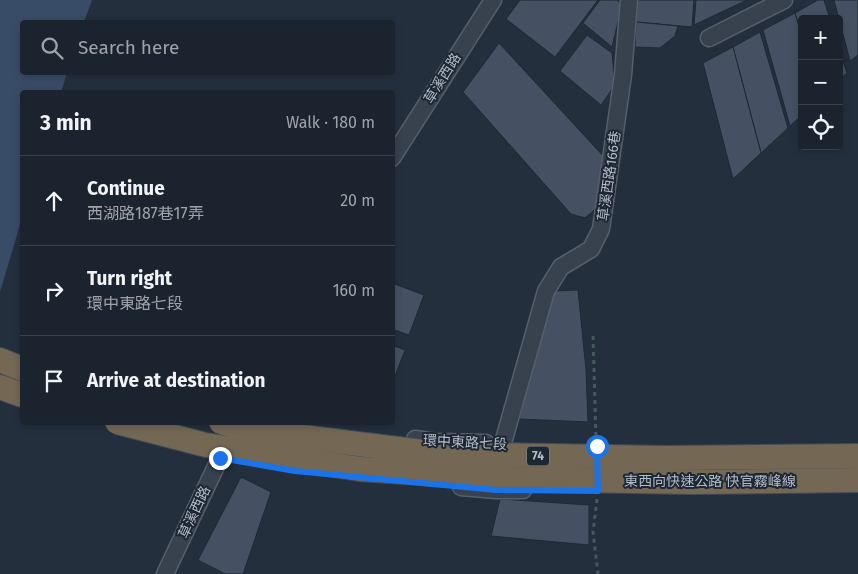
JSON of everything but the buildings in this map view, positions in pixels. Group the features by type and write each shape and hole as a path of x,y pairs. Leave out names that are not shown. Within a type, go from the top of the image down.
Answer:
{"highway":[{"path":"0,360 20,367"},
{"path":"0,387 20,394"},
{"name":"東西向快速公路 快官霧峰線","path":"129,425 206,445 360,469 514,479 694,482 858,480"},
{"name":"東西向快速公路 快官霧峰線","path":"231,425 248,430 438,454 665,458 858,456"}],"street":[{"name":"草溪西路","path":"395,153 492,0"},
{"name":"草溪西路166巷","path":"503,444 546,291 561,268 591,249 601,230 623,75 629,0"},
{"path":"709,38 784,0"},
{"name":"草溪西路","path":"165,574 235,425"},
{"name":"環中東路七段","path":"307,425 437,442 597,446 858,445"},
{"path":"597,446 598,491"},
{"path":"220,458 295,471 486,489 598,491 858,489"}],"path":[{"path":"593,336 597,446"},
{"path":"598,491 593,532 598,574"}],"water":[{"path":"0,0 92,0 85,20 20,20 20,75 66,75 62,90 20,90 20,225 0,292"}],"route":[{"path":"220,458 295,471 496,490 598,491 597,446"}]}
